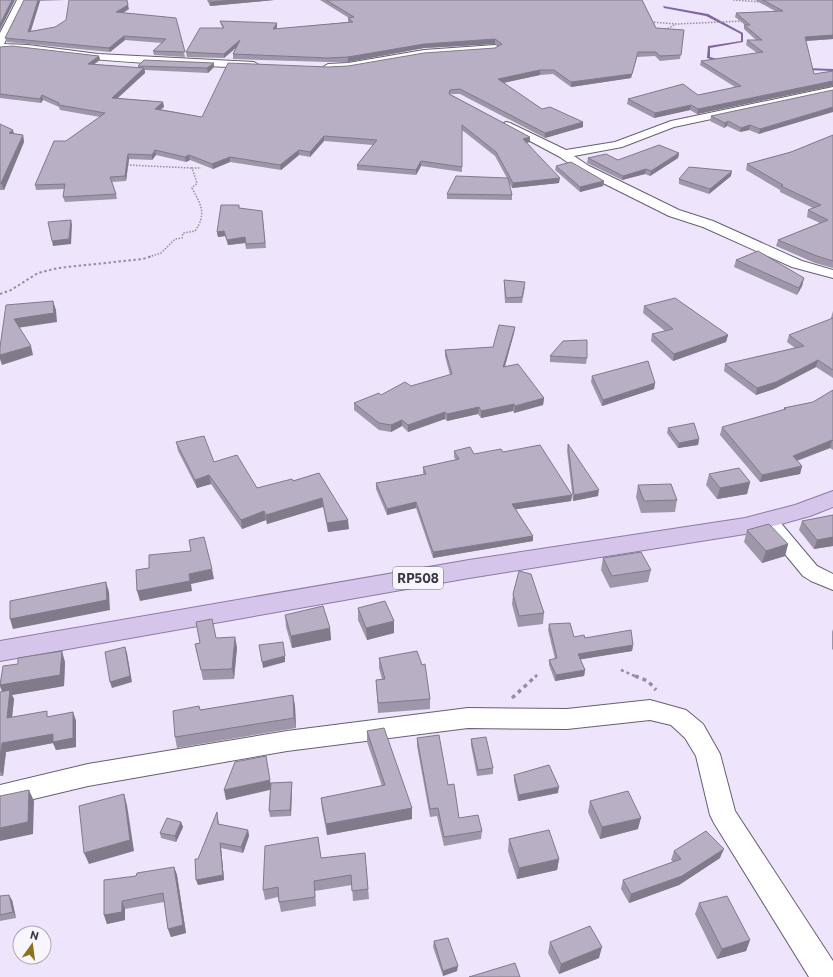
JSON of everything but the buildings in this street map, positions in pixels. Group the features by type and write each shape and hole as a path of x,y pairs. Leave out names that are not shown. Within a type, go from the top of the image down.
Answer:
{"main road":[{"name":"RP508","path":"0,651 461,570 744,526 802,511 833,498"}],"street":[{"path":"0,43 21,0"},
{"path":"0,47 13,46 46,52 132,59 265,66"},
{"path":"316,67 348,66 424,54 495,48"},
{"path":"564,154 618,146 671,124 833,90"},
{"path":"499,120 564,154 585,169 674,213 708,224 797,264 833,274"},
{"path":"768,520 810,571 833,582"},
{"path":"0,796 88,775 287,740 452,720 483,718 567,719 644,710 668,715 684,720 694,731 708,754 723,815 826,977"}],"path":[{"path":"733,0 765,2"},
{"path":"646,22 677,24 733,23 747,21"},
{"path":"662,32 677,24"},
{"path":"124,165 201,168"},
{"path":"0,294 11,290 38,273 45,271 98,263 143,259 161,253 175,239 182,238 183,233 196,231 202,223 204,212 192,188 197,183 192,168"},
{"path":"621,670 648,681 658,693 668,715"}],"waterway":[{"path":"664,7 707,15 742,34 742,42 709,47 708,57 720,61"},
{"path":"806,69 833,70"}]}
